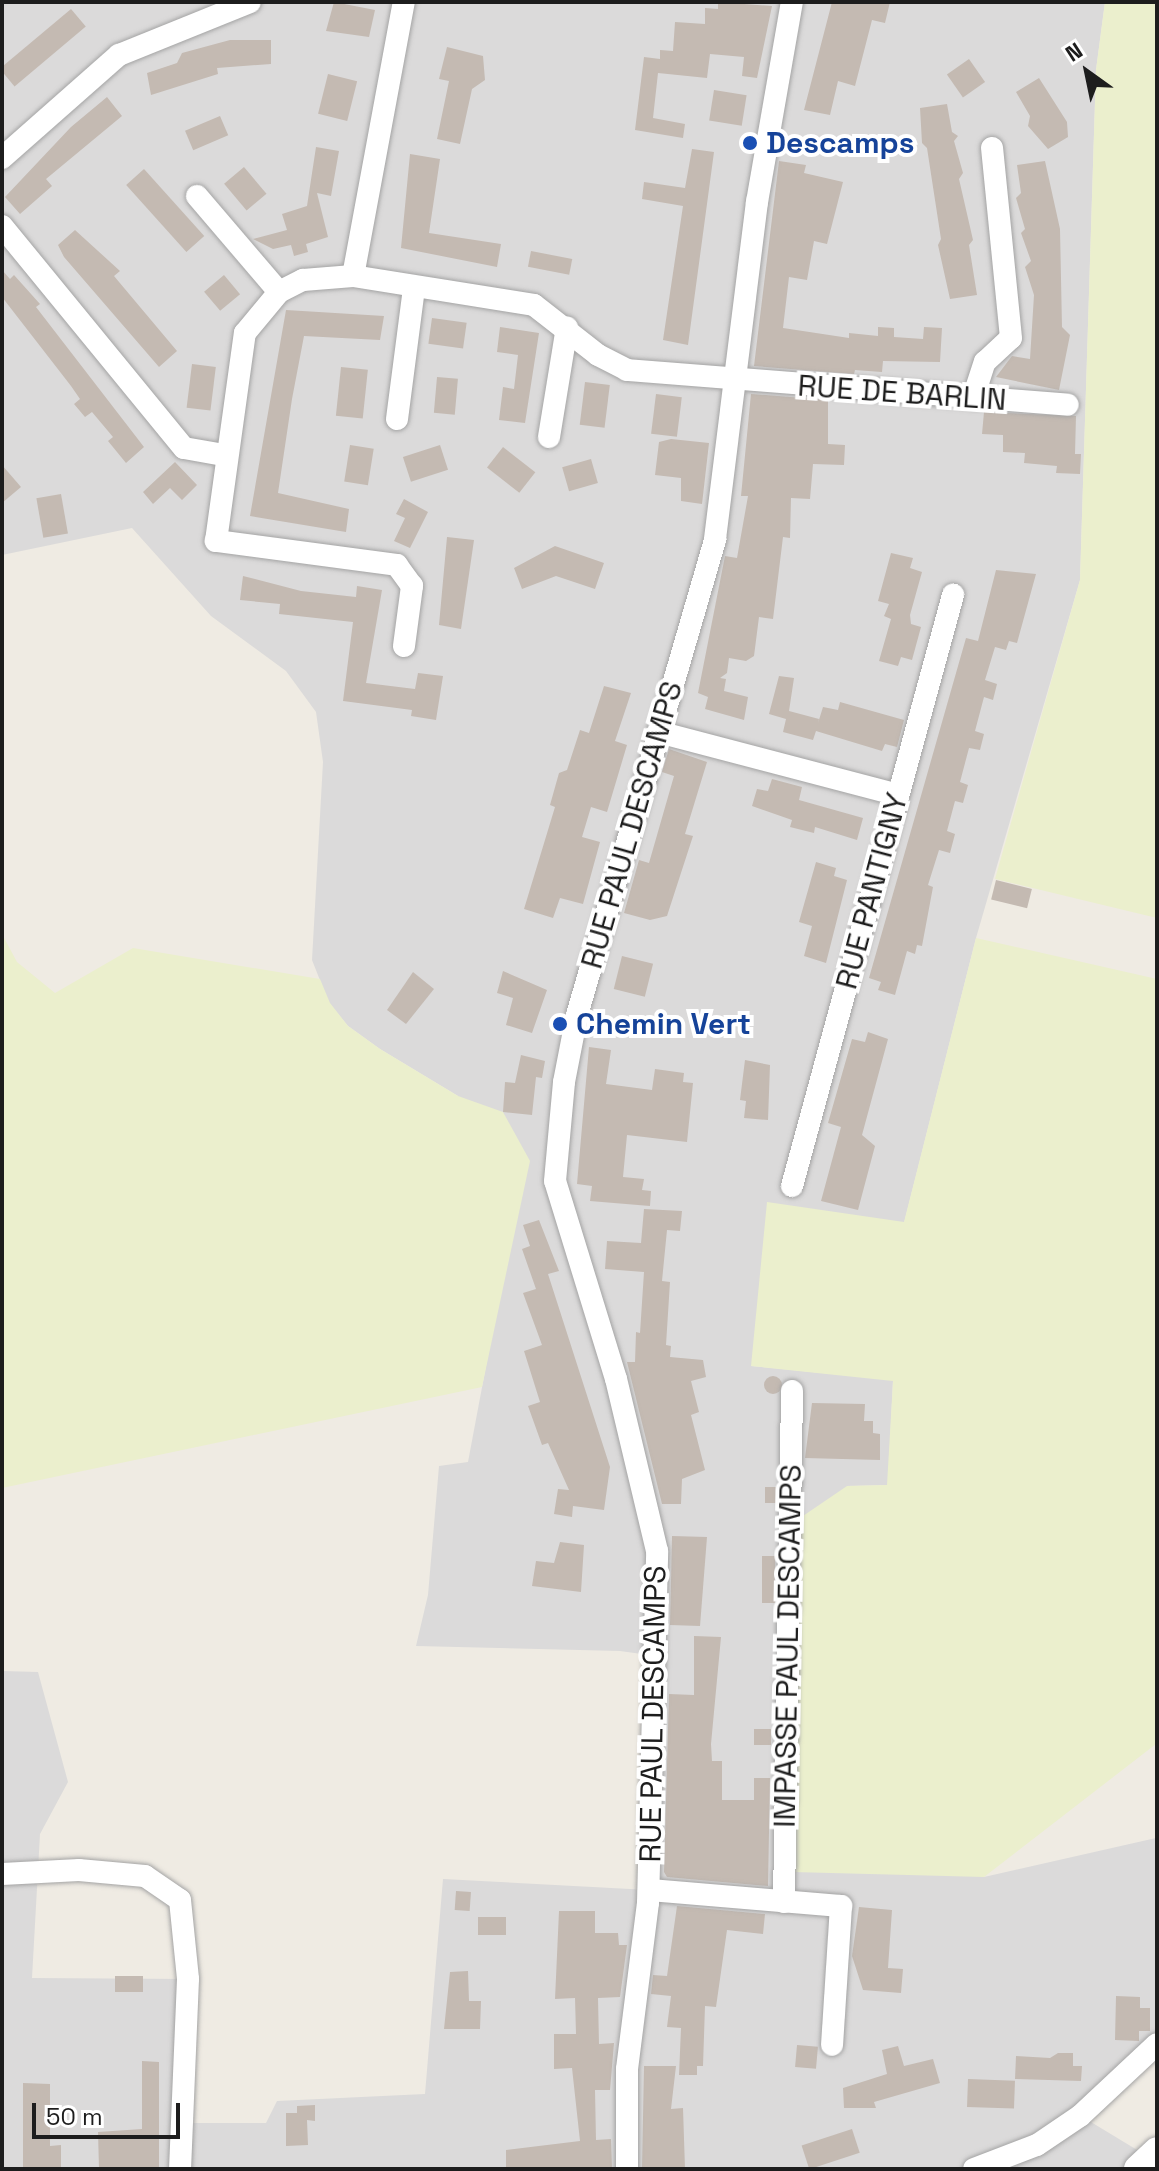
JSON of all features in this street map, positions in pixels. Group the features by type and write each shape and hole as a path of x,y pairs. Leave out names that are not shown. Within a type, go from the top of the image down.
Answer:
{"street":[{"path":"2,158 119,55 217,8 250,2"},
{"path":"353,276 404,2"},
{"name":"RUE PAUL DESCAMPS","path":"627,2169 627,2069 649,1890 657,1551 616,1379 555,1181 571,1041 715,539 757,202 792,2"},
{"path":"973,398 985,362 1011,338 992,148"},
{"path":"197,196 279,292 245,333 224,455 216,541 397,565 412,586 404,646"},
{"path":"2,226 184,448 224,455"},
{"name":"RUE DE BARLIN","path":"279,292 303,280 353,276 534,305 567,327 598,355 627,370 736,382 1068,405"},
{"path":"397,419 414,288"},
{"path":"549,437 567,327"},
{"name":"RUE PANTIGNY","path":"792,1186 953,595"},
{"path":"658,732 898,795"},
{"name":"IMPASSE PAUL DESCAMPS","path":"784,1902 792,1391"},
{"path":"2,1874 79,1870 145,1876 180,1900 186,1921 180,2169"},
{"path":"649,1890 841,1906 832,2045"},
{"path":"974,2169 1037,2145 1080,2116 1157,2044"},
{"path":"1138,2169 1157,2151"}],"shaded area":[{"path":"2,2 1105,2 1096,70 1080,580 976,938 904,1223 751,1366 893,1380 888,1485 847,1486 984,1877 1156,1838 1157,1597 1157,2044 1081,2116 1157,2162 1157,2169 2,2169 2,1671 38,1672 68,1782 40,1834 32,1978 188,1979 182,2123 266,2123 277,2101 425,2094 443,1879 649,1890 656,1656 620,1651 416,1646 428,1595 439,1466 468,1462 492,1334 458,1096 348,1026 329,1003 312,960 323,762 316,712 286,671 211,616 132,528 2,555"}],"green space":[{"path":"1105,2 1157,2 1157,918 995,879 1080,580 1096,70"},
{"path":"2,934 17,962 55,993 133,948 320,979 330,1003 348,1026 458,1096 503,1112 530,1161 482,1387 2,1488"},
{"path":"976,938 1157,979 1156,1744 984,1877 793,1872 800,1518 847,1486 887,1485 893,1381 751,1366 767,1202 904,1222"}],"building":[{"path":"334,2 375,10 369,37 326,31"},
{"path":"718,2 772,6 757,78 742,76 744,57 710,54 707,78 658,73 653,118 685,124 683,138 635,130 644,57 660,59 660,50 673,51 675,22 705,24 705,8 718,9"},
{"path":"832,2 890,2 885,23 872,20 855,86 838,81 830,115 804,110"},
{"path":"71,9 86,27 15,86 2,71 2,67"},
{"path":"230,40 271,40 271,64 217,68 218,74 151,95 147,73 177,63 182,53"},
{"path":"447,47 483,56 485,80 472,89 460,144 437,139 449,81 439,79"},
{"path":"969,59 985,82 963,97 947,74"},
{"path":"328,74 357,81 347,121 318,114"},
{"path":"1039,78 1067,122 1068,137 1048,149 1028,126 1030,116 1016,92"},
{"path":"714,90 747,95 742,126 709,121"},
{"path":"107,97 122,116 46,179 52,186 20,214 5,197 71,127"},
{"path":"947,104 952,132 958,136 954,141 963,173 959,179 973,240 969,245 977,295 950,299 938,245 941,239 927,148 922,143 920,108"},
{"path":"220,116 228,135 193,150 185,131"},
{"path":"316,147 339,151 331,196 317,193 328,237 306,244 308,252 294,256 291,245 273,249 253,239 287,230 282,214 307,206"},
{"path":"692,149 714,152 688,345 663,340 683,206 642,199 644,182 685,188"},
{"path":"410,154 440,159 429,233 501,244 497,267 401,248"},
{"path":"779,161 806,165 804,173 843,182 827,244 814,241 807,280 789,277 783,328 849,338 849,333 878,336 878,327 894,328 894,337 923,339 924,327 942,328 940,362 883,361 882,372 855,370 854,374 754,366"},
{"path":"1045,161 1060,229 1062,327 1070,335 1059,390 996,377 1012,356 1030,359 1034,295 1025,267 1031,261 1021,233 1025,229 1016,198 1021,193 1017,165"},
{"path":"244,167 266,194 247,211 224,184"},
{"path":"144,169 204,236 186,252 126,185"},
{"path":"75,230 120,271 114,276 177,351 159,367 64,257 58,245"},
{"path":"531,251 572,259 569,275 528,267"},
{"path":"2,270 10,279 14,275 40,304 36,307 144,447 126,463 108,441 113,437 92,412 85,417 74,404 80,399 2,297"},
{"path":"224,275 240,294 220,311 204,292"},
{"path":"286,310 384,316 380,340 304,336 292,399 278,493 349,509 346,532 250,516"},
{"path":"432,318 467,323 463,349 428,344"},
{"path":"500,327 539,333 525,423 499,420 503,387 514,389 518,355 497,352"},
{"path":"192,364 216,367 210,411 187,408"},
{"path":"341,367 368,370 363,419 336,416"},
{"path":"437,377 458,379 455,415 434,413"},
{"path":"585,382 610,385 605,428 580,425"},
{"path":"656,394 682,397 677,437 651,434"},
{"path":"751,394 828,400 828,444 845,445 844,465 813,464 810,499 791,498 790,538 783,537 773,619 759,617 754,656 746,661 729,658 727,673 720,678 726,679 724,691 748,697 744,720 705,709 708,697 698,693 725,556 737,558 748,496 741,496"},
{"path":"984,412 1076,416 1075,454 1081,454 1080,474 1056,473 1057,466 1024,463 1025,453 1003,452 1003,435 982,434"},
{"path":"671,439 709,443 702,504 681,501 681,478 655,475 659,442"},
{"path":"350,445 374,449 368,485 344,482"},
{"path":"440,445 448,470 411,482 403,457"},
{"path":"503,447 535,472 519,493 487,467"},
{"path":"591,459 598,483 569,491 562,467"},
{"path":"175,462 197,485 182,500 170,488 153,504 143,492"},
{"path":"2,465 21,487 2,503"},
{"path":"61,494 68,533 43,538 36,498"},
{"path":"404,499 428,512 410,548 394,541 405,518 396,514"},
{"path":"447,537 474,540 461,629 439,625"},
{"path":"555,546 604,563 595,589 556,576 522,589 514,568"},
{"path":"891,553 913,558 910,568 922,572 910,615 911,624 921,627 912,660 901,657 898,666 879,661 891,619 884,616 889,604 878,601"},
{"path":"996,570 1036,574 1017,643 1009,641 1006,650 995,647 985,680 997,684 993,700 984,697 975,731 984,734 980,750 969,748 960,782 968,785 963,803 955,801 947,831 955,834 950,853 939,850 928,885 933,887 922,946 917,945 915,954 907,951 895,995 878,990 881,982 869,978 966,638 978,641"},
{"path":"243,576 301,591 356,597 357,586 382,590 366,683 415,689 418,673 443,676 436,720 411,716 412,710 343,701 353,622 279,614 280,604 240,600"},
{"path":"779,676 794,678 789,711 819,719 818,723 823,707 838,710 840,702 904,720 897,747 885,744 882,751 816,731 813,740 783,732 786,719 769,714"},
{"path":"604,686 631,693 615,741 627,745 607,812 591,807 582,837 600,842 583,904 560,898 553,918 524,909 555,807 550,805 559,773 567,770 580,730 589,733"},
{"path":"669,749 707,762 685,834 693,836 667,916 650,920 624,913 639,860 649,863 674,776 662,772"},
{"path":"772,779 802,787 799,800 863,818 857,840 815,827 814,833 790,827 792,820 752,806 757,789 768,791"},
{"path":"816,862 836,868 834,876 847,880 826,963 804,956 812,926 799,922"},
{"path":"996,880 1032,889 1027,908 991,899"},
{"path":"622,956 653,964 645,997 614,989"},
{"path":"503,971 547,990 532,1033 506,1025 513,998 497,993"},
{"path":"413,972 434,989 406,1024 387,1010"},
{"path":"868,1032 888,1039 862,1135 875,1146 858,1210 821,1201 841,1127 828,1123 852,1039 865,1042"},
{"path":"589,1047 611,1050 606,1084 652,1090 655,1069 684,1073 683,1082 693,1083 687,1142 627,1135 623,1177 644,1179 642,1190 651,1191 650,1206 590,1201 592,1186 577,1184"},
{"path":"521,1055 545,1061 542,1078 536,1077 532,1115 503,1112 505,1082 515,1083"},
{"path":"745,1060 770,1065 768,1120 744,1118 746,1101 740,1100"},
{"path":"644,1209 682,1211 680,1231 667,1230 662,1281 670,1282 666,1345 671,1346 670,1357 703,1360 706,1377 691,1381 699,1412 691,1415 705,1470 682,1479 681,1504 662,1504 627,1362 635,1362 644,1272 605,1269 607,1241 641,1243"},
{"path":"539,1220 559,1271 548,1274 610,1467 604,1510 573,1506 572,1517 554,1514 558,1489 569,1490 548,1443 542,1445 528,1406 540,1402 524,1351 542,1345 523,1293 536,1289 522,1249 530,1246 523,1225"},
{"path":"773,1376 782,1385 773,1394 764,1385"},
{"path":"812,1403 865,1404 864,1421 873,1421 873,1433 880,1434 880,1460 805,1458"},
{"path":"765,1487 776,1487 776,1503 765,1503"},
{"path":"672,1536 707,1537 700,1626 670,1625"},
{"path":"560,1542 584,1545 581,1592 532,1586 536,1561 554,1563"},
{"path":"762,1556 775,1556 775,1603 762,1603"},
{"path":"694,1636 721,1637 711,1744 712,1761 722,1761 722,1800 754,1800 754,1778 770,1778 768,1886 667,1877 664,1872 669,1694 694,1695"},
{"path":"754,1729 771,1729 771,1745 754,1745"},
{"path":"456,1891 471,1892 470,1911 455,1910"},
{"path":"677,1906 765,1914 763,1934 727,1930 716,2007 705,2006 703,2066 697,2066 697,2075 679,2075 681,2028 667,2027 671,1996 651,1994 653,1975 667,1976"},
{"path":"859,1907 892,1910 888,1968 903,1969 901,1993 863,1990 852,1956"},
{"path":"559,1911 595,1911 595,1933 618,1933 619,1945 627,1945 620,1997 598,1998 599,2044 614,2043 610,2090 595,2090 596,2140 611,2139 612,2169 506,2169 506,2150 580,2141 572,2068 554,2069 554,2034 576,2034 575,1998 555,1999"},
{"path":"478,1917 506,1917 506,1935 478,1935"},
{"path":"468,1971 469,2001 481,2001 480,2029 444,2029 450,1972"},
{"path":"115,1976 143,1976 143,1992 115,1992"},
{"path":"1116,1996 1140,1997 1140,2008 1150,2008 1150,2031 1139,2031 1139,2041 1115,2040"},
{"path":"797,2045 818,2047 816,2069 795,2067"},
{"path":"898,2046 904,2066 933,2059 940,2083 874,2102 876,2108 844,2108 843,2088 887,2074 882,2050"},
{"path":"1058,2053 1073,2053 1073,2066 1082,2066 1081,2081 1015,2079 1016,2056 1050,2058"},
{"path":"142,2061 159,2062 159,2169 99,2169 98,2132 142,2129"},
{"path":"644,2066 676,2066 671,2109 683,2108 685,2169 642,2169"},
{"path":"968,2079 1015,2081 1014,2109 967,2107"},
{"path":"23,2083 50,2084 50,2146 61,2145 61,2169 23,2169"},
{"path":"315,2105 315,2121 307,2120 308,2145 286,2146 286,2113 297,2113 297,2106"},
{"path":"852,2129 860,2153 809,2169 802,2145"}],"place":[{"name":"Descamps","path":"750,143"},
{"name":"Chemin Vert","path":"560,1024"}]}
